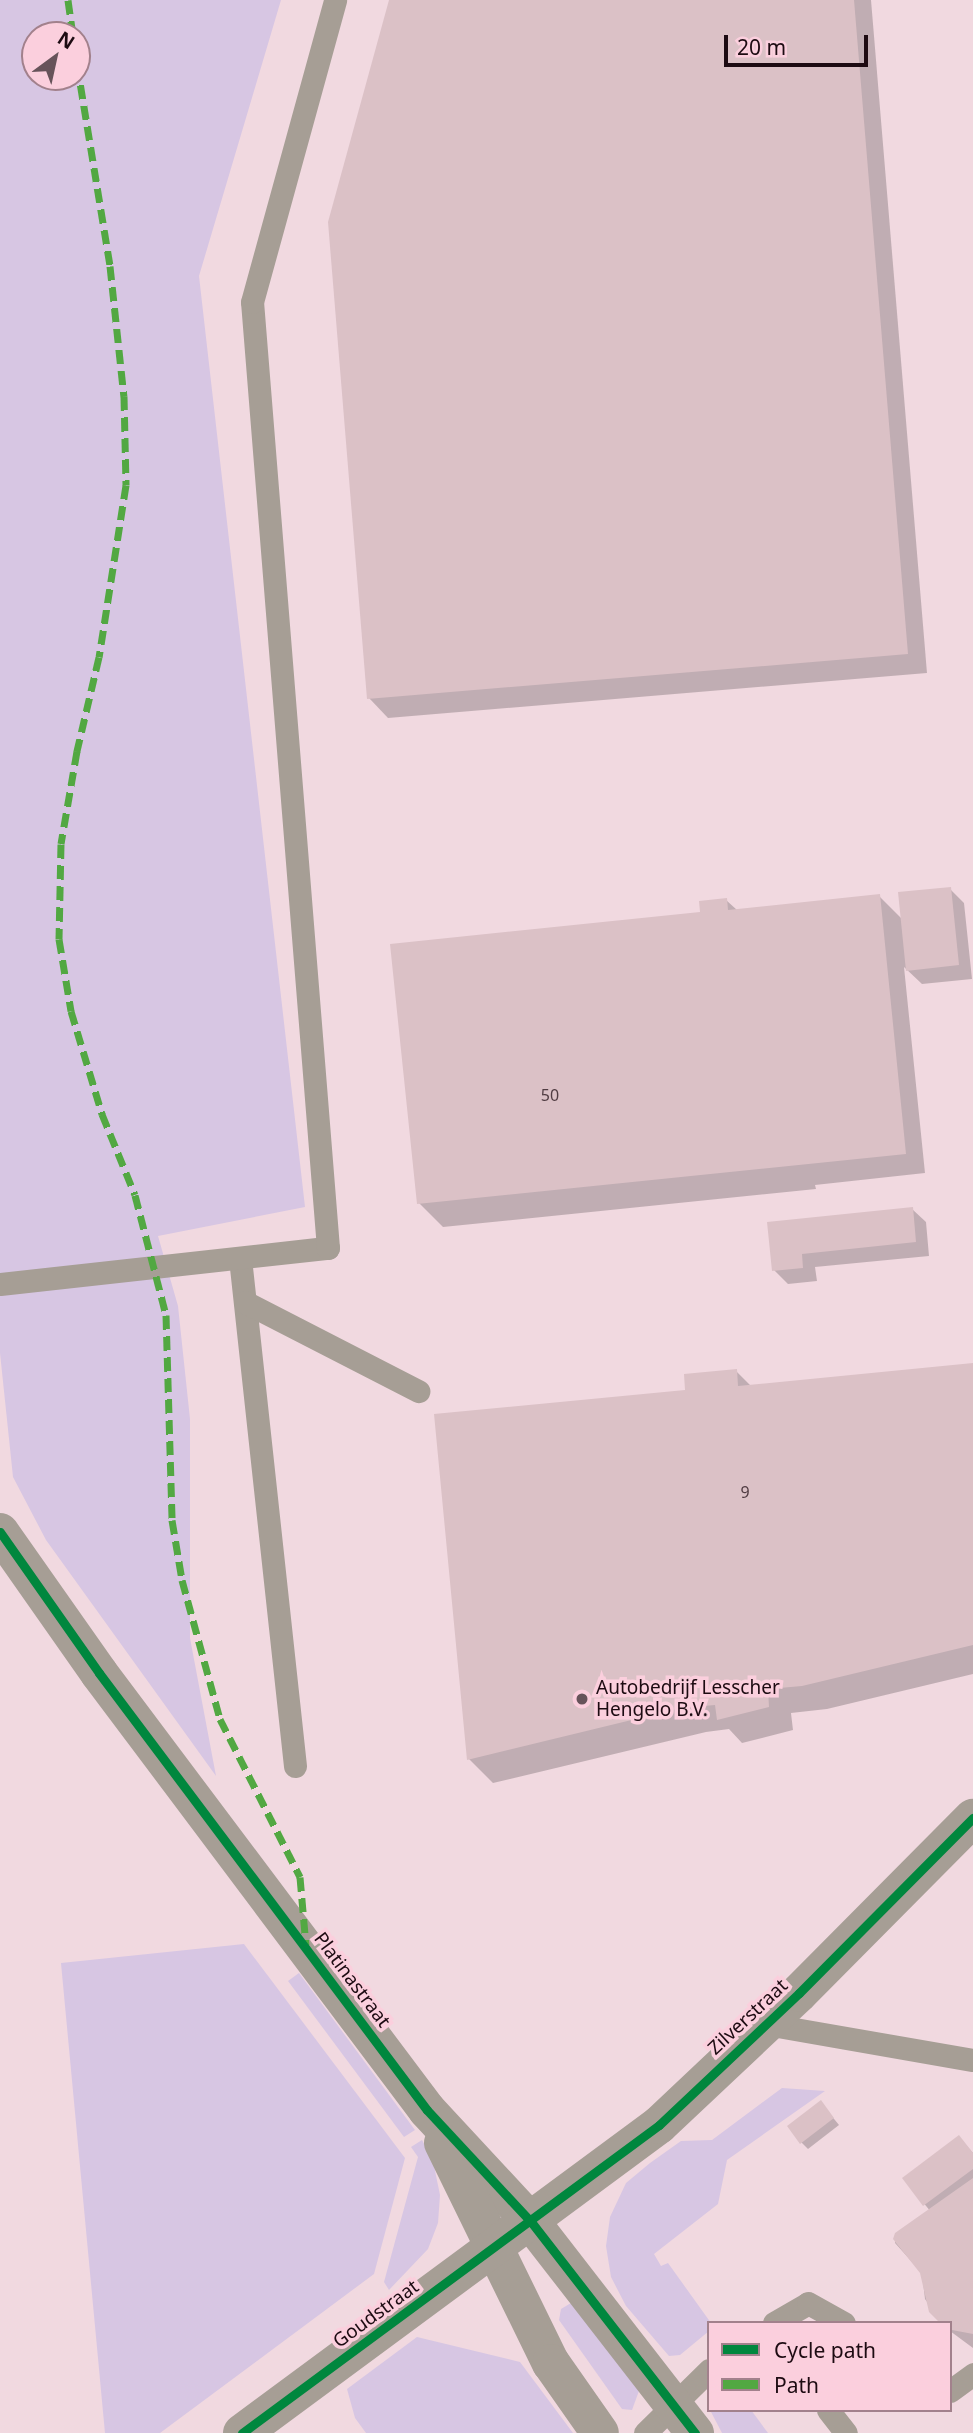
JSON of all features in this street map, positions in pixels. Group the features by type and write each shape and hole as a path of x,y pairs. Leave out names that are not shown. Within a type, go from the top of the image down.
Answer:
{"street":[{"name":"Platinastraat","path":"0,1532 99,1674 427,2110 532,2223 695,2433"},
{"name":"Zilverstraat","path":"532,2223 659,2125 766,2024 973,1818"},
{"name":"Platinastraat","path":"427,2110 493,2251 551,2363 600,2433"},
{"name":"Goudstraat","path":"242,2433 532,2223"}],"lane":[{"path":"0,1284 328,1248 252,302 335,0"},
{"path":"240,1258 295,1766"},
{"path":"245,1302 418,1391"},
{"path":"766,2024 973,2060"},
{"path":"777,2321 808,2303 840,2321"},
{"path":"645,2433 671,2403 707,2373"},
{"path":"952,2390 973,2374"},
{"path":"830,2412 846,2433"}],"shaded area":[{"path":"0,0 281,0 199,276 305,1207 158,1236 178,1306 190,1419 190,1638 216,1776 46,1540 13,1477 0,1353"},
{"path":"244,1944 405,2158 374,2274 160,2433 105,2433 61,1963"},
{"path":"299,1973 415,2130 404,2137 288,1981"},
{"path":"782,2088 825,2091 727,2160 718,2204 654,2254 661,2266 668,2263 710,2321 707,2321 707,2333 680,2355 669,2356 626,2306 611,2277 606,2246 610,2217 626,2183 650,2163 681,2141 712,2140"},
{"path":"422,2140 433,2161 440,2195 438,2223 428,2249 389,2290 384,2282 418,2157 411,2147"},
{"path":"576,2300 643,2380 632,2410 622,2409 559,2320 561,2309"},
{"path":"417,2337 520,2362 573,2433 366,2433 355,2418 347,2389"},
{"path":"711,2412 752,2412 768,2433 722,2433"}],"building":[{"path":"389,0 854,0 908,654 367,699 328,222"},
{"path":"951,887 959,965 906,971 898,892"},
{"path":"880,894 906,1154 417,1204 390,944 700,912 699,901 727,898 728,910"},
{"path":"913,1207 916,1242 802,1254 803,1268 772,1271 767,1222"},
{"path":"973,1363 973,1645 802,1686 768,1689 769,1707 717,1720 715,1705 681,1708 467,1760 434,1414 685,1390 684,1374 737,1369 738,1386"},
{"path":"821,2100 834,2118 800,2144 787,2126"},
{"path":"959,2135 973,2153 973,2169 923,2206 902,2178"},
{"path":"973,2178 973,2334 952,2330 952,2321 938,2321 929,2312 920,2273 893,2239 895,2233"}],"marked path":[{"path":"68,0 71,21"},
{"path":"81,91 110,266 124,396 126,485 99,657 77,751 61,844 59,939 71,1011 102,1114 135,1195 166,1315 172,1520 182,1580 220,1719 300,1877 306,1945"}],"cycle path":[{"path":"0,1532 99,1673 427,2110 532,2223 695,2433"},
{"path":"242,2433 659,2125 799,1993 973,1818"}],"place":[{"name":"Autobedrijf Lesscher Hengelo B.V.","path":"582,1699"}]}
